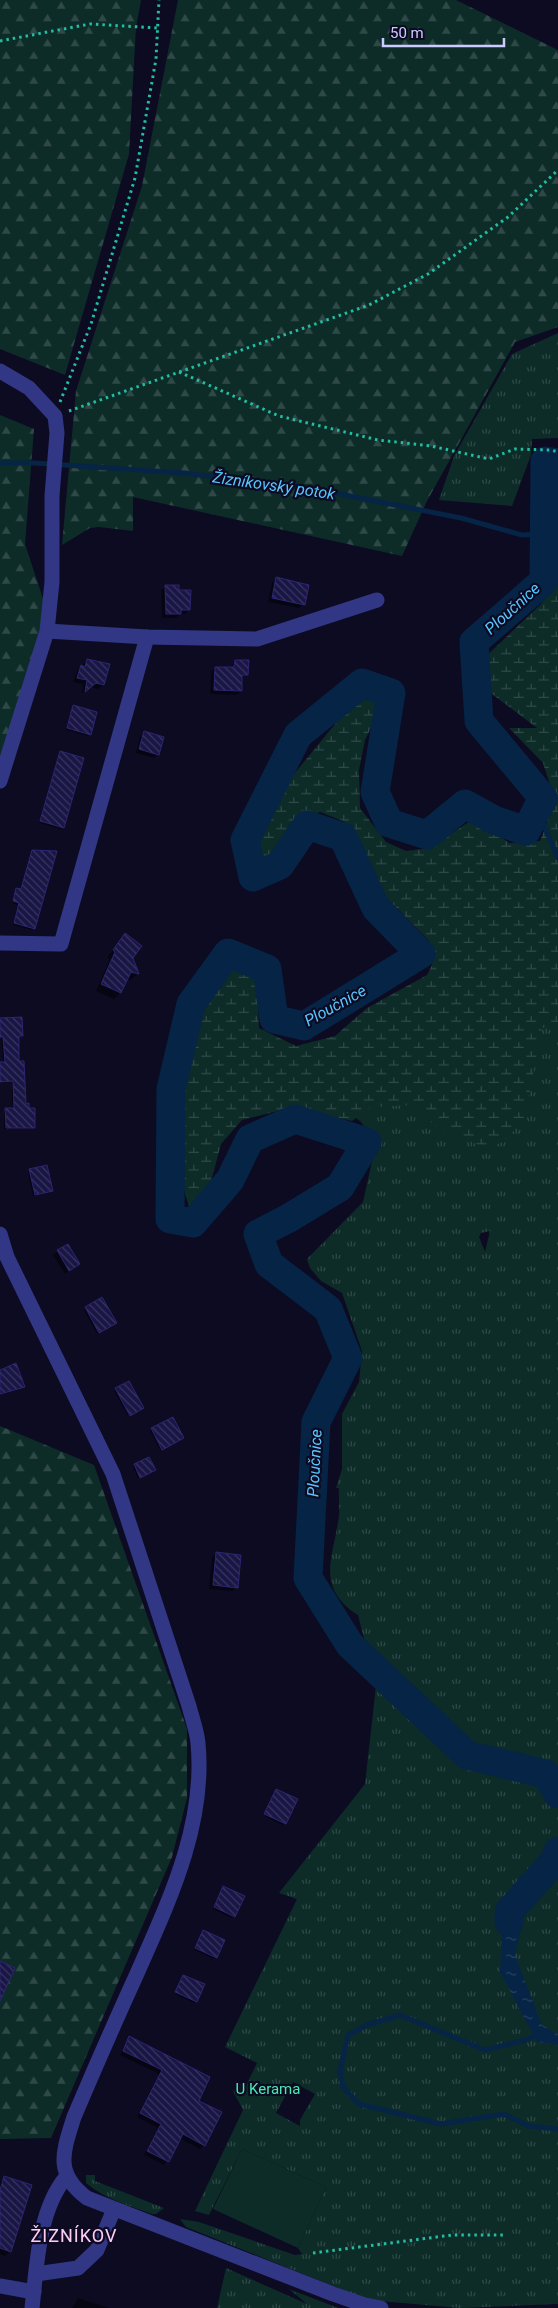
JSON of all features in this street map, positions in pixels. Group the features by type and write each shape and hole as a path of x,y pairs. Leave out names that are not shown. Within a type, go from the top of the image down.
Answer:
{"street":[{"path":"0,371 30,388 54,416 58,434 52,496 52,582 47,631 0,781"},
{"path":"47,631 148,637 257,639 377,600"},
{"path":"0,943 61,944 148,637"},
{"path":"0,1234 7,1256 113,1474 189,1706 198,1742 195,1810 186,1854 166,1907 74,2117 64,2149 66,2177 74,2188 88,2198 114,2209 333,2294 365,2305 381,2308"},
{"path":"32,2308 41,2238 55,2190 66,2177"},
{"path":"36,2274 78,2268 98,2250 114,2209"},
{"path":"0,2286 34,2292"}],"path":[{"path":"54,416 91,324 134,178 156,59 159,0"},
{"path":"0,41 90,24 158,28"},
{"path":"54,416 369,306 428,274 508,217 558,170"},
{"path":"179,372 279,416 378,440 431,446 489,459 515,449 551,450 558,452"},
{"path":"312,2253 452,2235 506,2235"}],"green space":[{"path":"0,0 141,0 136,27 129,154 65,375 0,349"},
{"path":"178,0 456,0 558,50 558,327 515,342 427,501 402,556 133,497 133,531 99,527 90,528 62,545 76,391 142,186"},
{"path":"558,333 558,438 532,439 531,455 512,506 439,500 454,456 512,354"},
{"path":"0,415 34,429 25,544 46,608 0,768"},
{"path":"558,580 558,1026 542,1028 524,1120 503,1142 486,1148 437,1127 412,1105 371,1107 352,1121 290,1108 242,1120 221,1144 210,1185 190,1210 180,1176 186,1034 238,958 246,960 257,983 259,1028 296,1046 335,1036 367,1008 427,975 432,965 429,941 369,880 353,831 343,821 320,812 299,821 266,864 256,857 271,802 354,701 379,694 385,700 365,740 359,770 360,808 386,842 406,851 430,848 476,817 509,843 540,841 555,800 543,763 509,728 537,728 488,691 482,660 540,605"},
{"name":"U Kerama","path":"558,870 558,2304 460,2308 368,2300 186,2227 180,2219 199,2222 295,2255 302,2254 298,2248 326,2187 242,2149 209,2215 195,2211 243,2110 233,2091 238,2083 246,2086 257,2063 225,2047 297,1899 279,1893 365,1784 376,1686 358,1615 344,1604 336,1593 331,1582 330,1570 339,1516 339,1488 336,1488 342,1469 342,1414 359,1382 362,1351 342,1293 321,1281 310,1268 307,1259 363,1202 376,1143 361,1122 336,1102 305,1053 351,1038","holes":["490,1231 485,1252 479,1237 481,1233","293,2082 315,2094 300,2120 300,2126 276,2113"]},
{"path":"0,1426 94,1465 187,1729 187,1798 172,1857 51,2138 0,2139"},
{"path":"242,2149 326,2187 298,2248 213,2209"},
{"path":"86,2175 95,2175 95,2181 164,2208 156,2214 152,2214 118,2202 93,2189 86,2183"},
{"path":"226,2268 307,2304 289,2289 338,2308 217,2308"}],"water":[{"path":"521,1875 530,1895 520,1916 522,1925 515,1955 542,2025 558,2034 558,2045 537,2042 500,1972 503,1902"}],"building":[{"path":"276,577 309,585 305,605 272,598"},
{"path":"165,585 179,585 179,590 191,590 190,610 181,610 181,614 166,614"},
{"path":"87,659 110,664 104,685 96,683 85,692 87,680 77,678 81,665 85,667"},
{"path":"235,660 249,660 248,675 242,675 242,691 214,690 215,667 234,667"},
{"path":"73,705 97,712 91,735 67,728"},
{"path":"144,731 164,737 159,755 139,749"},
{"path":"60,751 84,758 64,828 40,821"},
{"path":"32,850 57,851 35,929 14,923 19,903 13,901 16,888 21,889"},
{"path":"125,933 142,946 133,958 139,974 131,972 121,993 101,984 115,952 113,950"},
{"path":"22,1017 23,1036 19,1036 19,1061 24,1061 26,1104 29,1103 29,1108 35,1108 35,1128 6,1128 5,1108 14,1108 13,1081 0,1082 0,1062 5,1062 3,1037 0,1037 0,1018"},
{"path":"47,1165 53,1191 35,1195 29,1169"},
{"path":"68,1244 80,1264 69,1271 57,1250"},
{"path":"102,1297 117,1323 99,1333 85,1307"},
{"path":"16,1363 25,1387 0,1394 0,1370"},
{"path":"129,1381 144,1408 130,1416 115,1388"},
{"path":"173,1417 184,1438 162,1450 151,1428"},
{"path":"149,1457 156,1470 140,1478 134,1464"},
{"path":"216,1552 241,1555 238,1588 213,1585"},
{"path":"276,1789 298,1799 286,1824 264,1814"},
{"path":"223,1886 245,1896 235,1917 214,1907"},
{"path":"203,1930 225,1940 217,1958 195,1948"},
{"path":"0,1961 15,1968 0,2001"},
{"path":"183,1975 205,1984 197,2002 175,1992"},
{"path":"129,2036 210,2077 199,2101 222,2112 205,2146 183,2134 169,2162 147,2151 161,2124 140,2113 162,2070 123,2051"},
{"path":"4,2176 32,2185 11,2252 0,2248 0,2190"}],"waterway":[{"name":"Ploučnice","path":"558,463 545,461 544,581 474,642 479,721 543,798 526,831 494,820 465,804 427,835 389,823 375,792 391,693 362,683 298,735 245,840 253,877 280,865 307,825 343,837 376,908 421,954 304,1026 274,1019 267,969 228,953 191,1004 171,1089 170,1219 193,1223 230,1180 250,1139 295,1119 367,1142 340,1187 289,1218 258,1234 269,1264 328,1309 348,1358 316,1422 308,1578 350,1645 467,1755 546,1774 558,1794"},
{"name":"Žizníkovský potok","path":"0,463 35,463 184,473 315,489 461,518 522,535 543,534"},
{"path":"537,809 558,858"},
{"name":"Ploučnice","path":"509,1922 509,1912 554,1861 558,1851"},
{"path":"538,2033 529,2039 485,2050 400,2015 367,2025 348,2035 340,2071 343,2087 359,2104 441,2124 504,2114 529,2126 558,2129"}],"district":[{"name":"ŽIZNÍKOV","path":"74,2236"}]}
